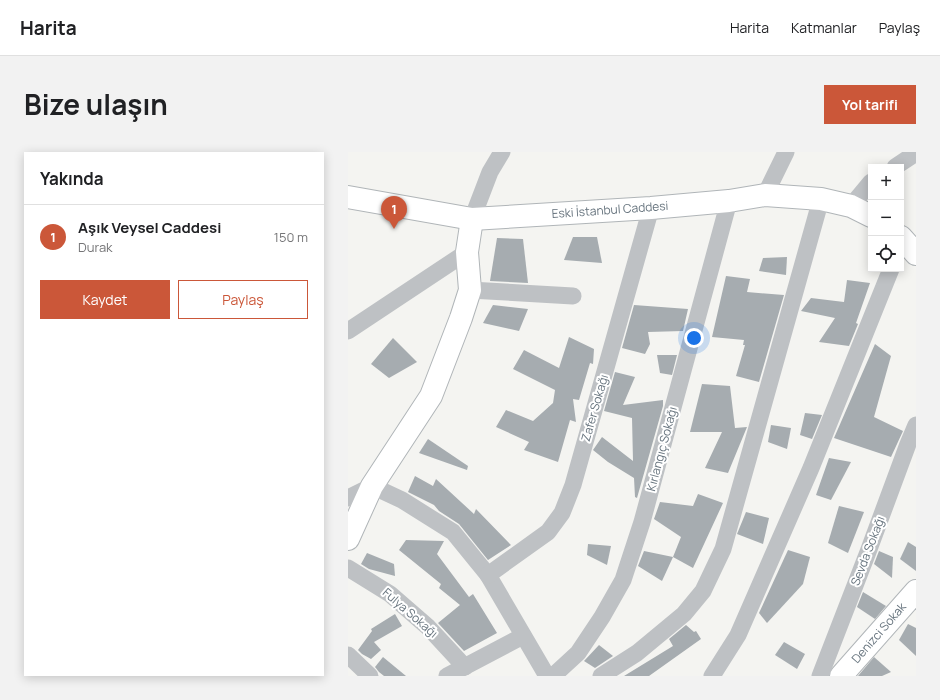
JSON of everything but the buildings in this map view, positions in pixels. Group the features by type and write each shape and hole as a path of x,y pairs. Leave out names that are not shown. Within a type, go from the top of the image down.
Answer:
{"main road":[{"name":"Eski İstanbul Caddesi","path":"348,197 472,220 651,208 765,195 822,199 850,206 868,215"},
{"path":"348,539 372,486 431,396 461,318 470,290 467,252 472,220"},
{"name":"Denizci Sokak","path":"841,676 916,591"}],"street":[{"path":"472,220 490,172 502,152"},
{"path":"765,195 786,152"},
{"path":"900,164 916,154"},
{"path":"850,206 868,185"},
{"path":"601,676 636,654 684,614 703,591 725,541 822,199"},
{"name":"Kırlangıç Sokağı","path":"553,676 578,653 602,617 623,580 642,522 730,200"},
{"name":"Zafer Sokağı","path":"488,575 548,532 562,513 573,485 651,208"},
{"path":"348,331 467,252"},
{"path":"712,676 738,635 811,468 890,272"},
{"path":"470,290 573,296"},
{"name":"Sevda Sokağı","path":"820,676 916,425"},
{"path":"348,498 372,486 402,500 453,532 488,575 547,676"},
{"name":"Fulya Sokağı","path":"348,568 390,594 428,627 465,667"},
{"path":"447,676 523,636"},
{"path":"348,654 370,676"}],"place":[{"name":"Aşık Veysel Caddesi","path":"394,229"}]}
